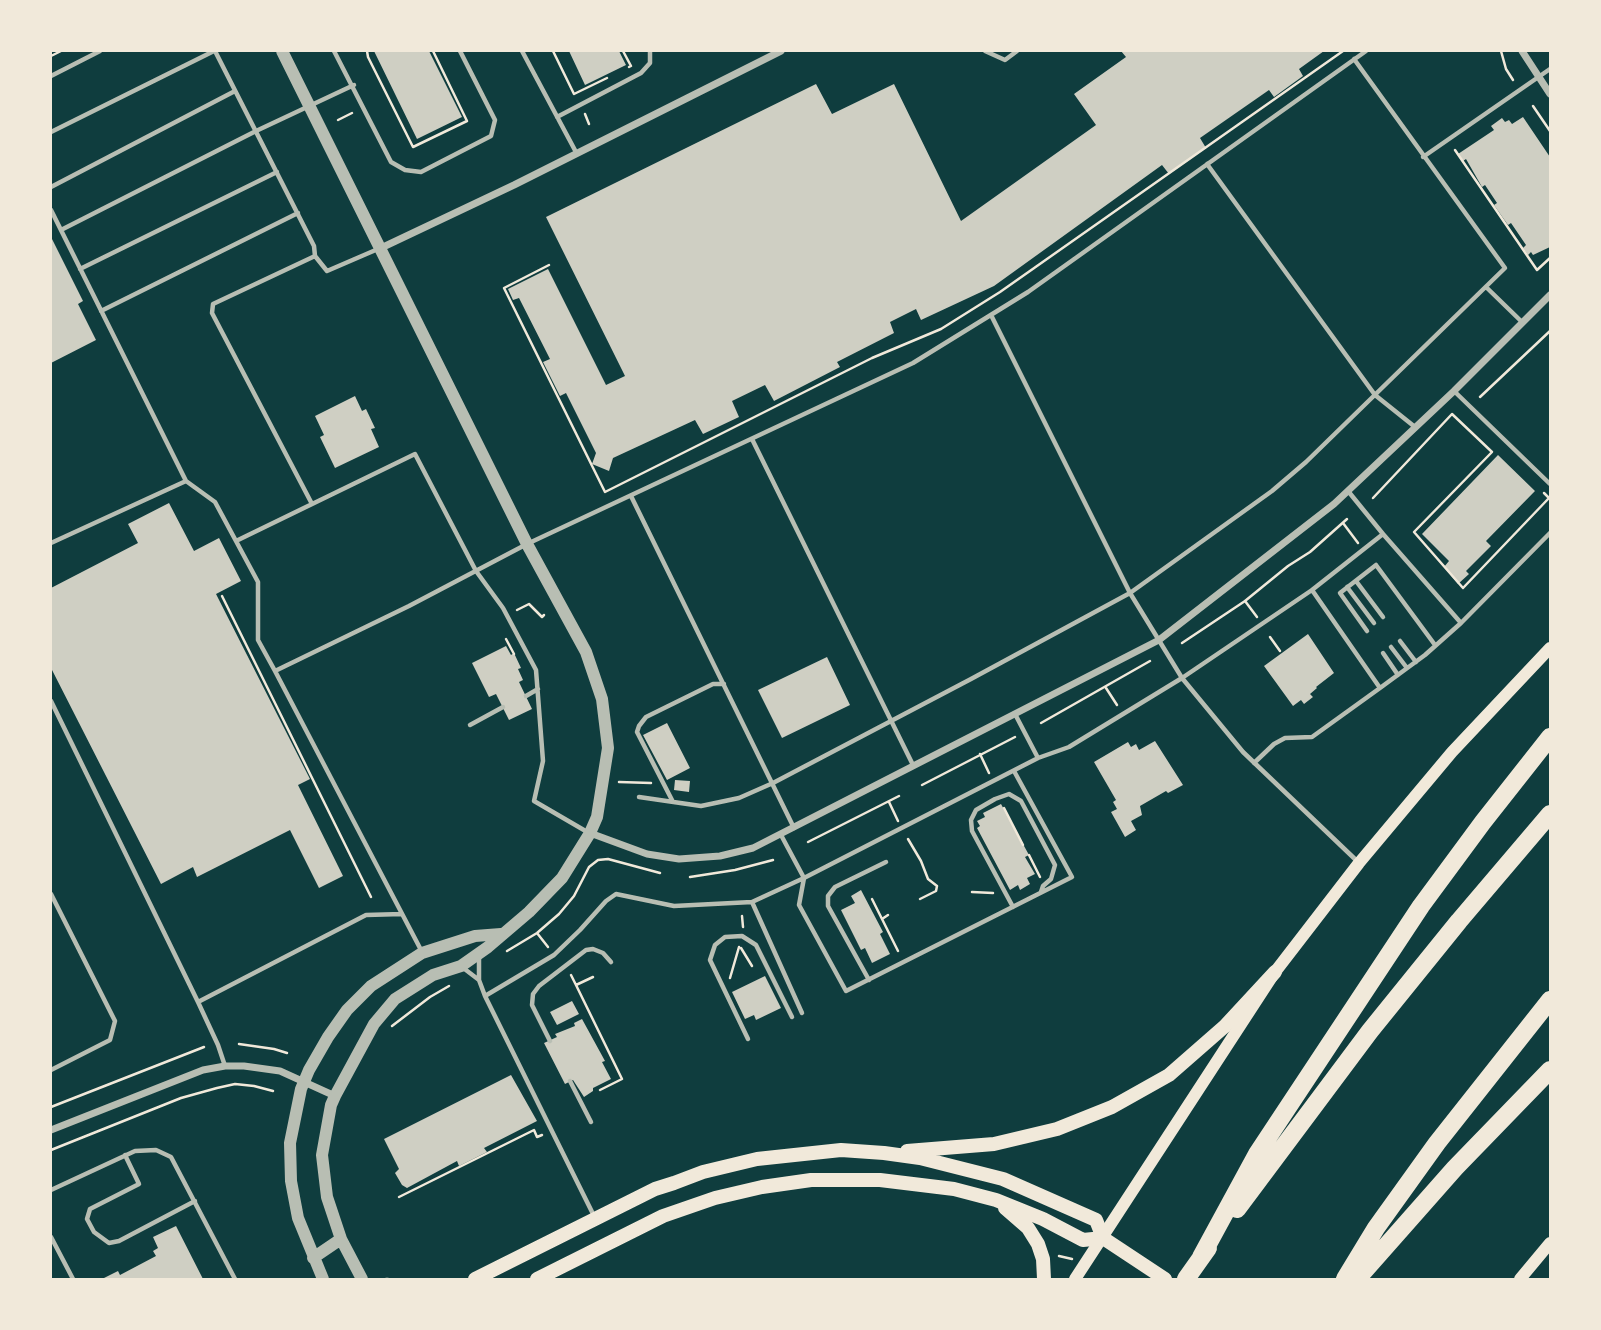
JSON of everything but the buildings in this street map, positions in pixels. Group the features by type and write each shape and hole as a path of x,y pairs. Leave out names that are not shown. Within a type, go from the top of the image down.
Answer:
{"highway":[{"path":"1201,1257 1257,1154 1421,906 1550,737"},
{"path":"1186,1279 1370,1031 1550,814"},
{"path":"1345,1279 1376,1228 1437,1143 1550,1000"},
{"path":"1357,1279 1455,1168 1550,1069"}],"main road":[{"path":"1075,1279 1275,972 1359,863 1452,752 1550,648"},
{"path":"884,1153 994,1144 1057,1129 1112,1107 1169,1075 1225,1026 1275,972"},
{"path":"475,1279 664,1186 703,1172 757,1159 841,1150 884,1153 960,1166 1054,1199 1096,1220 1103,1238 1165,1279"},
{"path":"537,1279 663,1216 715,1198 762,1187 822,1179 880,1180 954,1189 996,1200 1043,1219 1083,1240 1103,1238"},
{"path":"996,1200 1028,1228 1038,1244 1044,1279"},
{"path":"1520,1279 1550,1243"}],"street":[{"path":"282,51 527,544 586,652 602,699 608,748 597,817 562,878 529,912 479,953 461,966 433,975 395,999 374,1024 335,1096 331,1105 323,1155 327,1198 341,1239 362,1279"},
{"path":"381,248 781,51"},
{"path":"1522,51 1550,93"},
{"path":"590,833 647,854 679,859 720,856 753,848 1158,640 1348,491 1550,295"},
{"path":"323,1279 298,1218 291,1181 290,1143 304,1082 328,1037 347,1010 371,986 422,953 475,936 501,934"},
{"path":"422,953 433,975"},
{"path":"51,1130 203,1070 225,1066 280,1072 335,1096"},
{"path":"313,1258 341,1239"}],"lane":[{"path":"51,76 100,51"},
{"path":"51,132 214,51 314,246 314,256 327,271 381,248"},
{"path":"334,51 354,85 391,162 405,170 421,172 491,136 495,120 460,51"},
{"path":"522,51 576,154"},
{"path":"557,117 641,73 650,63 649,51"},
{"path":"985,51 1004,60 1017,51"},
{"path":"275,671 527,544 914,363 1028,292 1366,51"},
{"path":"639,797 701,806 739,797 773,783 1130,593 1272,491 1505,268 1354,59"},
{"path":"1423,157 1550,69"},
{"path":"61,230 256,131 354,85"},
{"path":"51,187 235,90"},
{"path":"1207,164 1375,395 1415,427"},
{"path":"80,269 277,172"},
{"path":"51,210 186,481 215,502 258,582 258,640 422,953"},
{"path":"102,312 298,214"},
{"path":"312,504 212,313 213,304 314,256"},
{"path":"1486,286 1522,322"},
{"path":"991,315 1130,593 1182,678 1243,752 1359,863"},
{"path":"1454,391 1550,484"},
{"path":"752,439 913,766"},
{"path":"236,541 415,454 476,571 503,608 536,670 543,761 534,801 590,833"},
{"path":"51,543 186,481"},
{"path":"1348,491 1382,534 1461,623"},
{"path":"631,496 794,828"},
{"path":"1254,763 1274,744 1285,738 1312,737 1416,662 1461,623 1550,533"},
{"path":"485,996 554,955 616,894 674,905 752,902 1038,758 1069,747 1182,678 1312,590 1382,534"},
{"path":"1367,631 1340,593 1376,565 1435,645"},
{"path":"1356,581 1383,617"},
{"path":"1347,587 1374,624"},
{"path":"1312,590 1380,688"},
{"path":"1400,640 1416,662"},
{"path":"1391,647 1407,668"},
{"path":"1383,653 1398,675"},
{"path":"673,802 637,732 639,726 646,717 713,684 724,684"},
{"path":"526,696 538,690"},
{"path":"51,701 198,1002 225,1066"},
{"path":"470,725 503,707"},
{"path":"1015,714 1038,758"},
{"path":"781,835 804,878 799,905 846,991 1072,877 1014,771"},
{"path":"1013,907 972,831 971,820 976,810 995,799 1009,794 1021,801 1055,865 1051,879 1042,886 1041,893"},
{"path":"869,980 828,905 828,896 835,887 886,862"},
{"path":"51,894 115,1021 110,1040 51,1070"},
{"path":"752,902 802,1013"},
{"path":"198,1002 366,915 402,914"},
{"path":"748,1039 710,960 715,945 725,937 742,936 756,945 792,1017"},
{"path":"550,1041 532,1004 533,994 539,986 586,950 593,949 603,953 611,962"},
{"path":"479,953 479,980 485,996 596,1219"},
{"path":"461,966 479,980"},
{"path":"570,1081 591,1122"},
{"path":"51,1190 135,1151 156,1150 171,1157 235,1279"},
{"path":"125,1155 139,1184 90,1209 88,1219 94,1232 109,1243 119,1241 195,1201"},
{"path":"51,1237 73,1279"}],"path":[{"path":"51,56 61,51"},
{"path":"367,51 413,147 467,121 433,51"},
{"path":"553,51 574,94 608,77"},
{"path":"619,72 631,66 623,51"},
{"path":"549,265 505,288 606,492 872,358 941,329 1000,292 1343,51"},
{"path":"1501,51 1506,69 1513,80"},
{"path":"1533,106 1550,131"},
{"path":"338,120 352,113"},
{"path":"585,114 589,124"},
{"path":"1455,150 1537,270 1550,258"},
{"path":"1480,397 1550,331"},
{"path":"1373,498 1452,414 1492,452"},
{"path":"1496,447 1414,533 1463,588 1549,498 1540,489"},
{"path":"1182,643 1245,601 1310,552 1348,519"},
{"path":"1343,523 1358,543"},
{"path":"222,596 371,897"},
{"path":"1245,601 1257,617"},
{"path":"517,610 529,604 542,617 544,615"},
{"path":"505,636 514,654"},
{"path":"1270,637 1280,651"},
{"path":"1041,723 1150,661"},
{"path":"1106,688 1117,705"},
{"path":"922,785 1015,737"},
{"path":"619,782 662,781"},
{"path":"808,842 899,796"},
{"path":"889,802 898,821"},
{"path":"1016,829 1023,845"},
{"path":"908,839 921,860 928,879 937,886 936,891 920,899"},
{"path":"1029,855 1041,878"},
{"path":"506,952 537,933 559,914 574,896 589,867 598,860 608,859 660,873"},
{"path":"690,877 735,870 773,860"},
{"path":"735,870 736,876"},
{"path":"872,898 898,951"},
{"path":"882,919 888,915"},
{"path":"537,933 549,947"},
{"path":"740,945 752,966"},
{"path":"569,973 622,1079 600,1090"},
{"path":"576,985 593,977"},
{"path":"390,1028 430,997 458,980"},
{"path":"239,1044 287,1053"},
{"path":"51,1107 204,1046"},
{"path":"51,1150 181,1098 217,1088 235,1084 272,1091"},
{"path":"399,1197 534,1130 537,1138 544,1134"},
{"path":"1059,1256 1072,1259"}]}
